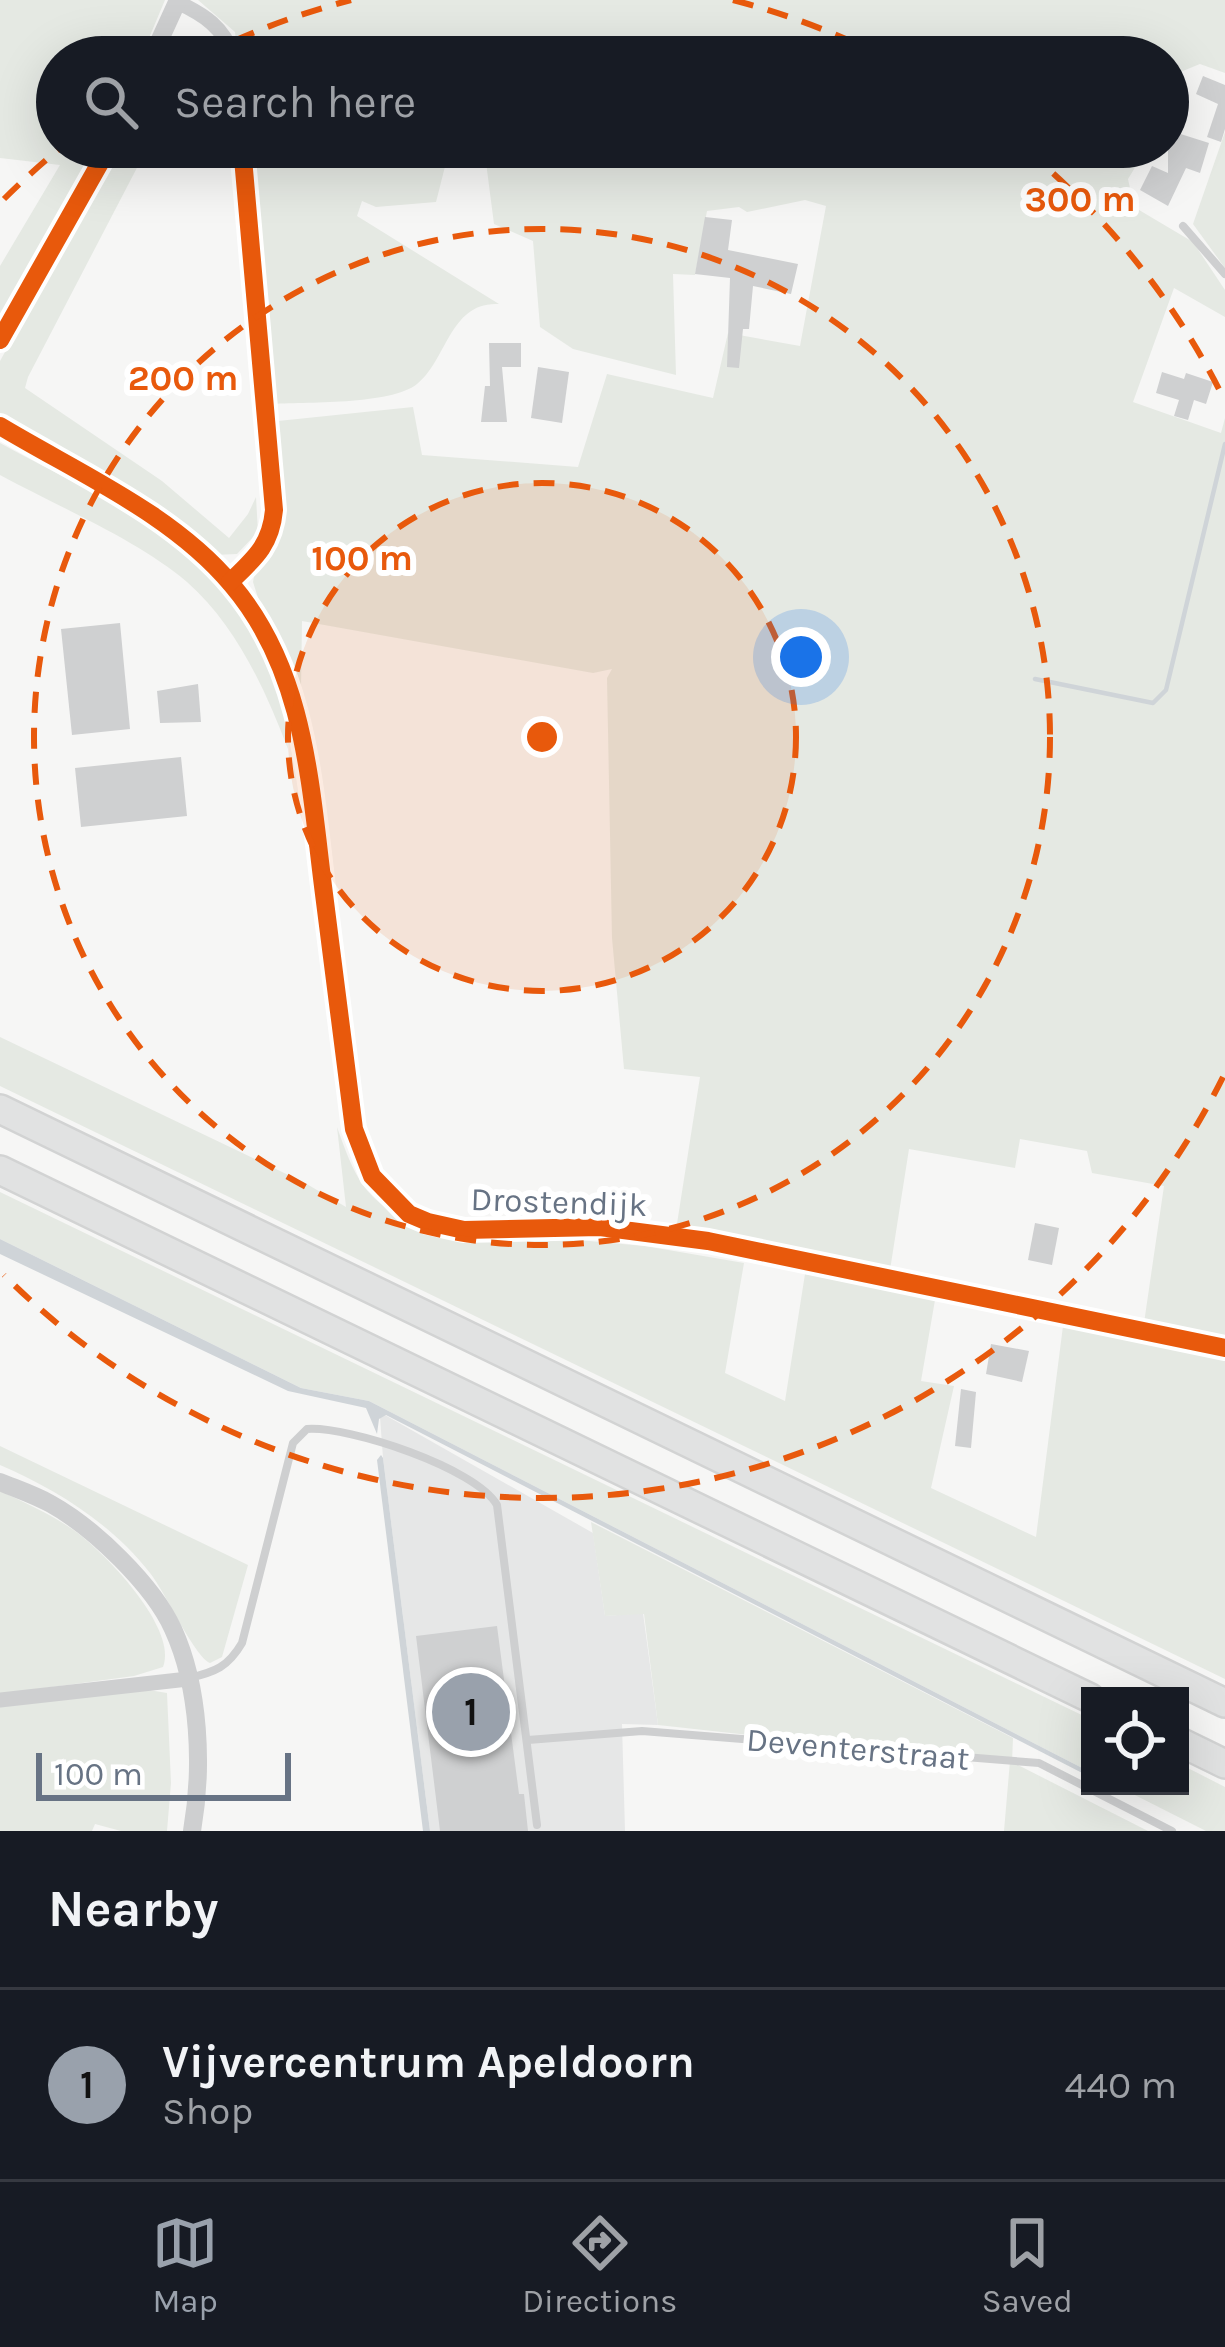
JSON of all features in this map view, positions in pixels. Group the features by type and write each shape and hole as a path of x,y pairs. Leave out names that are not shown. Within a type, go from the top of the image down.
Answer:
{"highway":[{"path":"0,1109 1225,1703"},
{"path":"0,1170 1081,1694"},
{"path":"1189,1746 1225,1764"}],"street":[{"path":"161,36 177,1 213,22 225,36"},
{"path":"0,340 97,168"},
{"path":"230,582 260,554 272,534 274,510 244,168"},
{"name":"Drostendijk","path":"0,426 165,526 230,582 258,618 295,699 308,768 354,1129 372,1176 409,1214 464,1229 599,1227 708,1241 1225,1348"},
{"path":"0,1482 53,1505 103,1542 149,1592 173,1629 188,1678 198,1754 192,1831"},
{"path":"0,1700 188,1678"}],"lane":[{"path":"1183,226 1225,274"},
{"path":"188,1678 218,1671 242,1643 293,1442 307,1429 326,1427 399,1447 491,1495 501,1519 537,1825"},
{"name":"Deventerstraat","path":"528,1740 642,1731 1039,1763 1172,1831"}],"shaded area":[{"path":"0,0 165,0 150,36 36,36 36,162 0,158"},
{"path":"198,0 1225,0 1225,73 1200,64 1189,68 1189,36 235,36"},
{"path":"1225,132 1225,268 1193,224"},
{"path":"58,168 87,168 0,323 0,266"},
{"path":"107,168 137,168 25,388 162,481 229,538 256,497 258,532 237,554 214,555 0,424 0,361"},
{"path":"248,168 445,168 436,202 376,207 362,201 357,216 499,304 483,306 459,322 427,374 405,391 368,399 269,404"},
{"path":"487,168 1135,168 1128,179 1134,207 1193,242 1225,290 1225,317 1174,288 1133,402 1221,433 1225,418 1225,1339 1144,1323 1164,1186 1092,1173 1087,1151 1020,1139 1015,1168 909,1149 890,1270 676,1230 700,1077 624,1069 612,938 607,678 612,669 593,673 302,621 301,688 253,582 255,571 281,534 272,425 413,407 422,455 578,467 607,374 713,398 728,333 800,346 826,206 805,200 747,212 739,207 707,211 695,275 673,274 676,375 573,349 540,327 533,241 494,224"},
{"path":"0,443 148,525 192,557 230,594 259,637 279,688 288,749 247,659 204,599 145,552 0,475"},
{"path":"0,1037 346,1207 337,1127 357,1176 375,1199 421,1226 645,1246 744,1263 725,1373 785,1401 805,1274 935,1300 921,1381 954,1386 931,1488 1036,1537 1063,1326 1225,1359 1225,1679 0,1086"},
{"path":"0,1192 1081,1715 1081,1767 369,1401 301,1388 0,1239"},
{"path":"0,1239 301,1388 369,1401 1081,1767 1081,1772 386,1415 379,1419 377,1434 366,1408 288,1391 0,1254"},
{"path":"385,1415 593,1533 605,1616 643,1613 658,1725 622,1724 625,1831 430,1831 383,1458 380,1417"},
{"path":"0,1446 248,1565 222,1657 210,1663 203,1658 135,1555 62,1497 0,1465"},
{"path":"381,1455 430,1831 423,1831 377,1460"},
{"path":"0,1491 75,1531 120,1573 160,1632 163,1667 134,1676 0,1694"},
{"path":"591,1522 1013,1738 1012,1762 1148,1831 1004,1831 1010,1761 748,1751 749,1735 658,1725 644,1614 605,1616"},
{"path":"149,1690 167,1693 171,1783 167,1831 121,1831 95,1824 92,1831 0,1831 0,1707"},
{"path":"1189,1769 1225,1787 1225,1831 1206,1831 1135,1795 1189,1795"}],"building":[{"path":"1203,76 1225,85 1221,142 1207,137 1218,104 1196,94"},
{"path":"1189,137 1209,143 1200,173 1186,168"},
{"path":"1151,168 1168,173 1168,168 1186,168 1168,206 1140,190"},
{"path":"705,217 732,220 728,250 798,264 791,294 753,286 739,368 727,367 730,278 695,274"},
{"path":"489,343 521,343 521,367 502,367 507,422 481,422 485,386 490,386"},
{"path":"538,367 569,372 562,423 531,418"},
{"path":"1162,372 1184,379 1186,373 1213,382 1206,404 1194,400 1188,420 1174,416 1179,400 1156,393"},
{"path":"120,623 130,729 72,735 61,629"},
{"path":"198,684 201,722 160,723 157,691"},
{"path":"181,757 187,816 81,827 75,768"},
{"path":"1035,1223 1059,1228 1052,1265 1028,1260"},
{"path":"991,1344 1029,1351 1022,1382 986,1374"},
{"path":"961,1389 976,1392 971,1448 955,1446"},
{"path":"497,1626 528,1831 440,1831 416,1636"}],"waterway":[{"path":"1035,679 1153,703 1166,690 1225,444"}],"cycle path":[{"path":"0,340 97,168"},
{"path":"230,582 265,542 274,510 244,168"},
{"path":"0,426 123,496 182,537 232,585 276,655 308,772 354,1129 372,1176 409,1214 464,1230 600,1227 708,1241 1225,1348"}],"place":[{"name":"Vijvercentrum Apeldoorn","path":"471,1712"}]}
